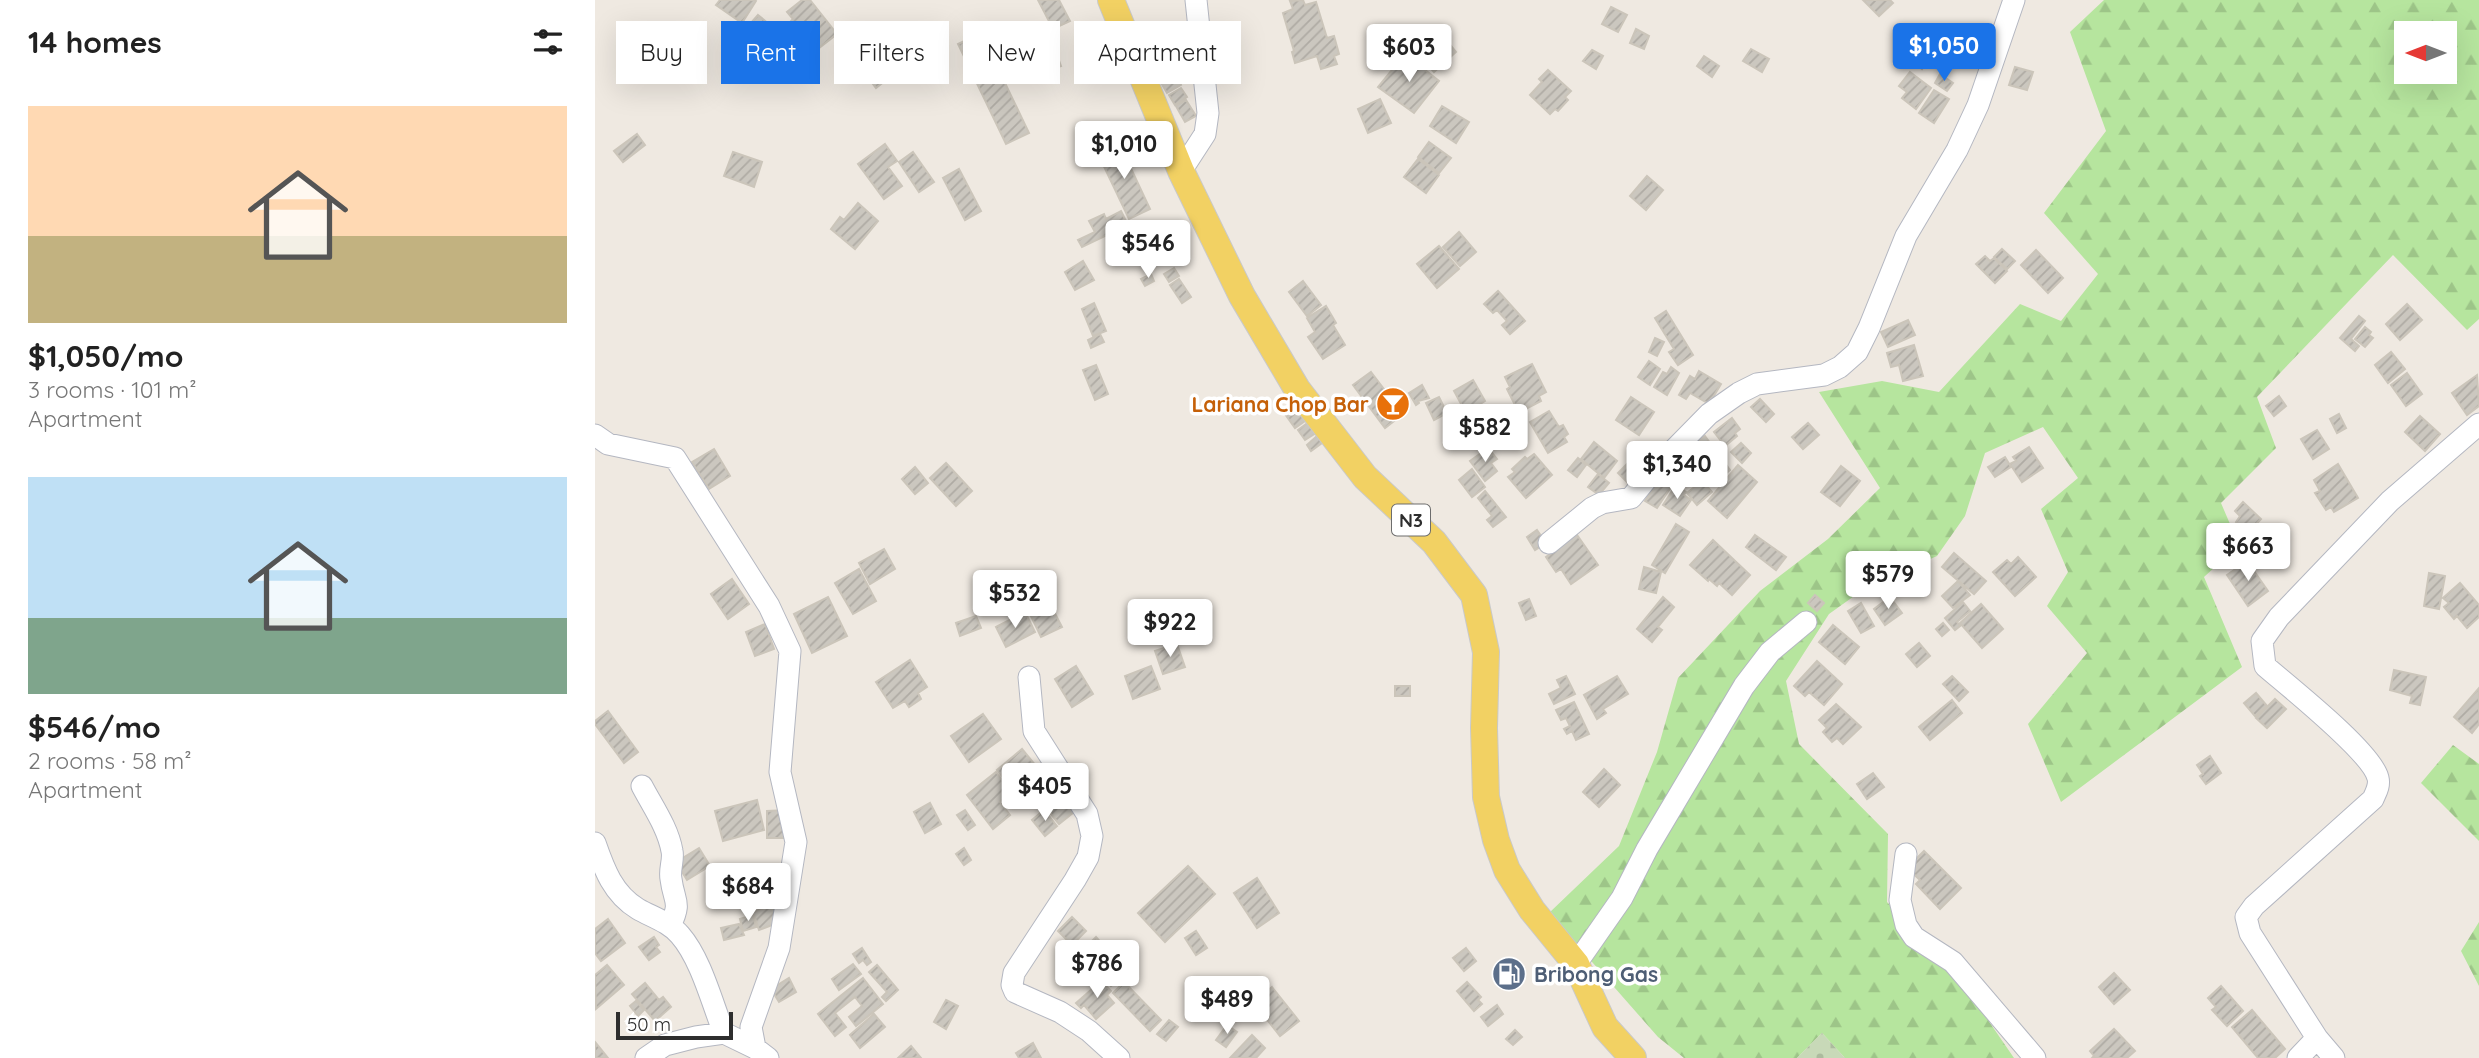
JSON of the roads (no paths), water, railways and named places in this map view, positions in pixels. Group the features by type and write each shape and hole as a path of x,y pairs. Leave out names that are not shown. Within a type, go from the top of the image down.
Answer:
{"main road":[{"name":"N3","path":"1111,0 1181,171 1242,296 1297,389 1365,477 1434,542 1474,595 1486,652 1486,797 1496,840 1507,870 1532,910 1576,964 1605,1027 1633,1058"}],"street":[{"path":"1181,171 1205,134 1208,113 1196,0"},
{"path":"1549,543 1592,508 1602,503 1631,498 1653,471 1709,414 1739,393 1758,384 1824,374 1840,367 1857,352 1870,328 1906,236 1957,150 1977,105 2014,0"},
{"path":"2334,1058 2317,1038 2250,933 2246,917 2254,906 2372,799 2378,789 2378,778 2372,767 2338,729 2266,666 2262,641 2279,617 2390,501 2479,424"},
{"path":"595,435 608,444 675,458 769,607 790,650 780,772 796,842 779,948 751,1027 761,1053"},
{"path":"1576,964 1622,898 1647,849 1744,686 1770,652 1807,622"},
{"path":"1030,677 1034,731 1087,814 1093,836 1088,857 1014,974 1012,985 1015,992 1060,1012 1089,1031 1119,1058"},
{"path":"642,786 672,849 671,879 678,903 670,926"},
{"path":"595,843 616,891 636,908 681,935 694,958 724,1033"},
{"path":"1906,853 1900,901 1906,925 1914,937 1953,962 2035,1058"},
{"path":"646,1058 666,1045 724,1033 761,1053"},
{"path":"2298,1058 2317,1038"}],"place":[{"name":"Lariana Chop Bar","path":"1393,404"},
{"name":"Bribong Gas","path":"1509,974"}]}
